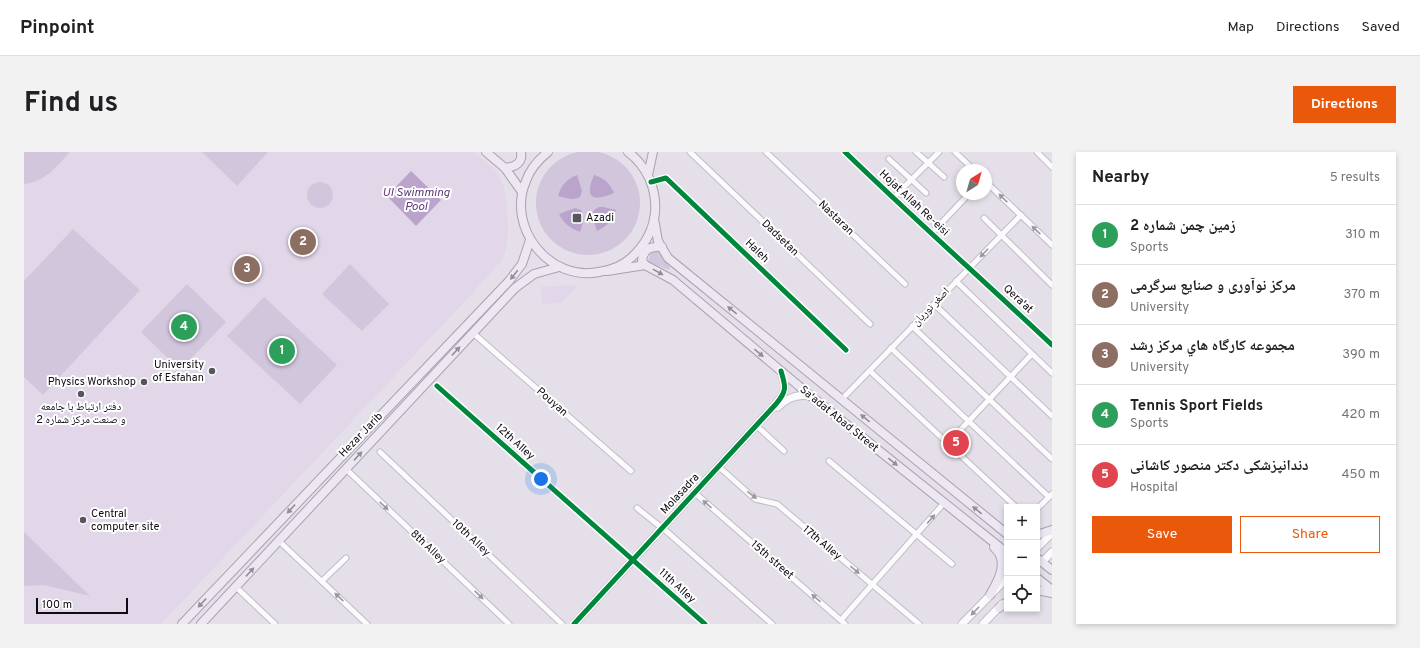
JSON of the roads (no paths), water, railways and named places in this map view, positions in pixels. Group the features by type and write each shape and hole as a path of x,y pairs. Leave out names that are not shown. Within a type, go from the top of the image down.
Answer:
{"main road":[{"path":"486,152 505,168 522,192"},
{"path":"505,168 514,166 520,162 522,152"},
{"path":"548,152 531,170 522,192 521,205 525,229 530,240 543,255 559,266 570,271 595,273 645,265 642,261 643,255 647,249 653,246 662,247"},
{"path":"607,271 618,266 638,252 646,242 654,219 656,206 649,179 641,165 628,152"},
{"path":"649,179 653,152"},
{"name":"Sa'adat Abad Street","path":"654,219 658,241 668,258 1004,532"},
{"name":"Hezar Jarib","path":"182,624 509,281 522,264 530,240"},
{"name":"Sa'adat Abad Street","path":"645,265 672,280 812,397 1004,551"},
{"name":"Hezar Jarib","path":"201,624 515,288 534,274 559,266"},
{"path":"434,358 443,365"},
{"path":"990,520 1004,528"},
{"path":"1040,535 1052,532"},
{"path":"983,534 1001,555 999,579 990,595"},
{"path":"266,535 277,543"},
{"path":"1040,564 1052,570"},
{"path":"1040,581 1052,591"},
{"path":"1040,590 1052,591"},
{"path":"999,608 1004,604"}],"street":[{"name":"Dadsetan","path":"690,152 870,324"},
{"name":"Nastaran","path":"766,152 905,284"},
{"name":"Hojat Allah Re-eisi","path":"845,152 892,198 970,267"},
{"path":"850,156 854,152"},
{"path":"916,152 944,177"},
{"path":"892,198 939,152"},
{"path":"955,152 968,164"},
{"path":"1037,152 1052,167"},
{"path":"889,158 926,193"},
{"name":"Haleh","path":"649,179 666,178 846,350"},
{"path":"992,188 1052,245"},
{"path":"932,234 963,200"},
{"name":"اصغر نوریان","path":"842,400 1021,215"},
{"path":"984,218 1052,285"},
{"name":"Qera'at","path":"970,267 1052,345"},
{"path":"956,281 1052,372"},
{"path":"934,304 1052,416"},
{"path":"912,326 1052,459"},
{"name":"Pouyan","path":"473,333 631,471"},
{"path":"891,348 968,421 1050,495 1040,506"},
{"path":"948,443 1032,354"},
{"name":"Molasadra","path":"721,468 781,398 785,391 785,383 781,371"},
{"path":"870,371 1013,504"},
{"name":"12th Alley","path":"437,386 634,561"},
{"name":"Molasadra","path":"574,624 786,400 798,395 812,397"},
{"path":"759,428 784,452"},
{"name":"10th Alley","path":"380,452 562,624"},
{"path":"829,461 952,564"},
{"name":"17th Alley","path":"721,468 755,499 777,504 919,624"},
{"name":"8th Alley","path":"346,469 509,624"},
{"name":"15th street","path":"696,495 843,622"},
{"path":"843,622 872,585 944,503"},
{"path":"637,508 664,529 772,624"},
{"path":"1040,545 1052,532"},
{"path":"277,543 322,581 367,624"},
{"path":"1040,562 1052,552"},
{"path":"322,581 346,558"},
{"name":"Molasadra","path":"580,624 634,561"},
{"name":"11th Alley","path":"634,561 704,624"},
{"path":"962,624 1004,581"},
{"path":"236,587 275,624"},
{"path":"983,624 999,608"}],"water":[{"name":"UI Swimming Pool","path":"411,171 441,200 416,226 387,196"},
{"path":"577,175 582,191 580,197 572,199 558,196 565,183 570,178"},
{"path":"594,175 606,181 611,186 614,193 596,198 592,196 590,194 590,189"},
{"path":"599,207 616,210 609,222 597,231 592,215 594,210"},
{"path":"575,208 581,210 583,215 583,223 580,232 568,225 559,214"}],"place":[{"name":"Azadi","path":"577,218"},
{"name":"مرکز نوآوری و صنایع سرگرمی","path":"303,242"},
{"name":"مجموعه کارگاه هاي مرکز رشد","path":"247,269"},
{"name":"Tennis Sport Fields","path":"184,327"},
{"name":"زمین چمن شماره 2","path":"282,351"},
{"name":"University of Esfahan","path":"212,371"},
{"name":"Physics Workshop","path":"144,382"},
{"name":"دفتر ارتباط با جامعه و صنعت مرکز شماره 2","path":"81,394"},
{"name":"دندانپزشکی دکتر منصور کاشانی","path":"956,443"},
{"name":"Central computer site","path":"83,520"}]}
